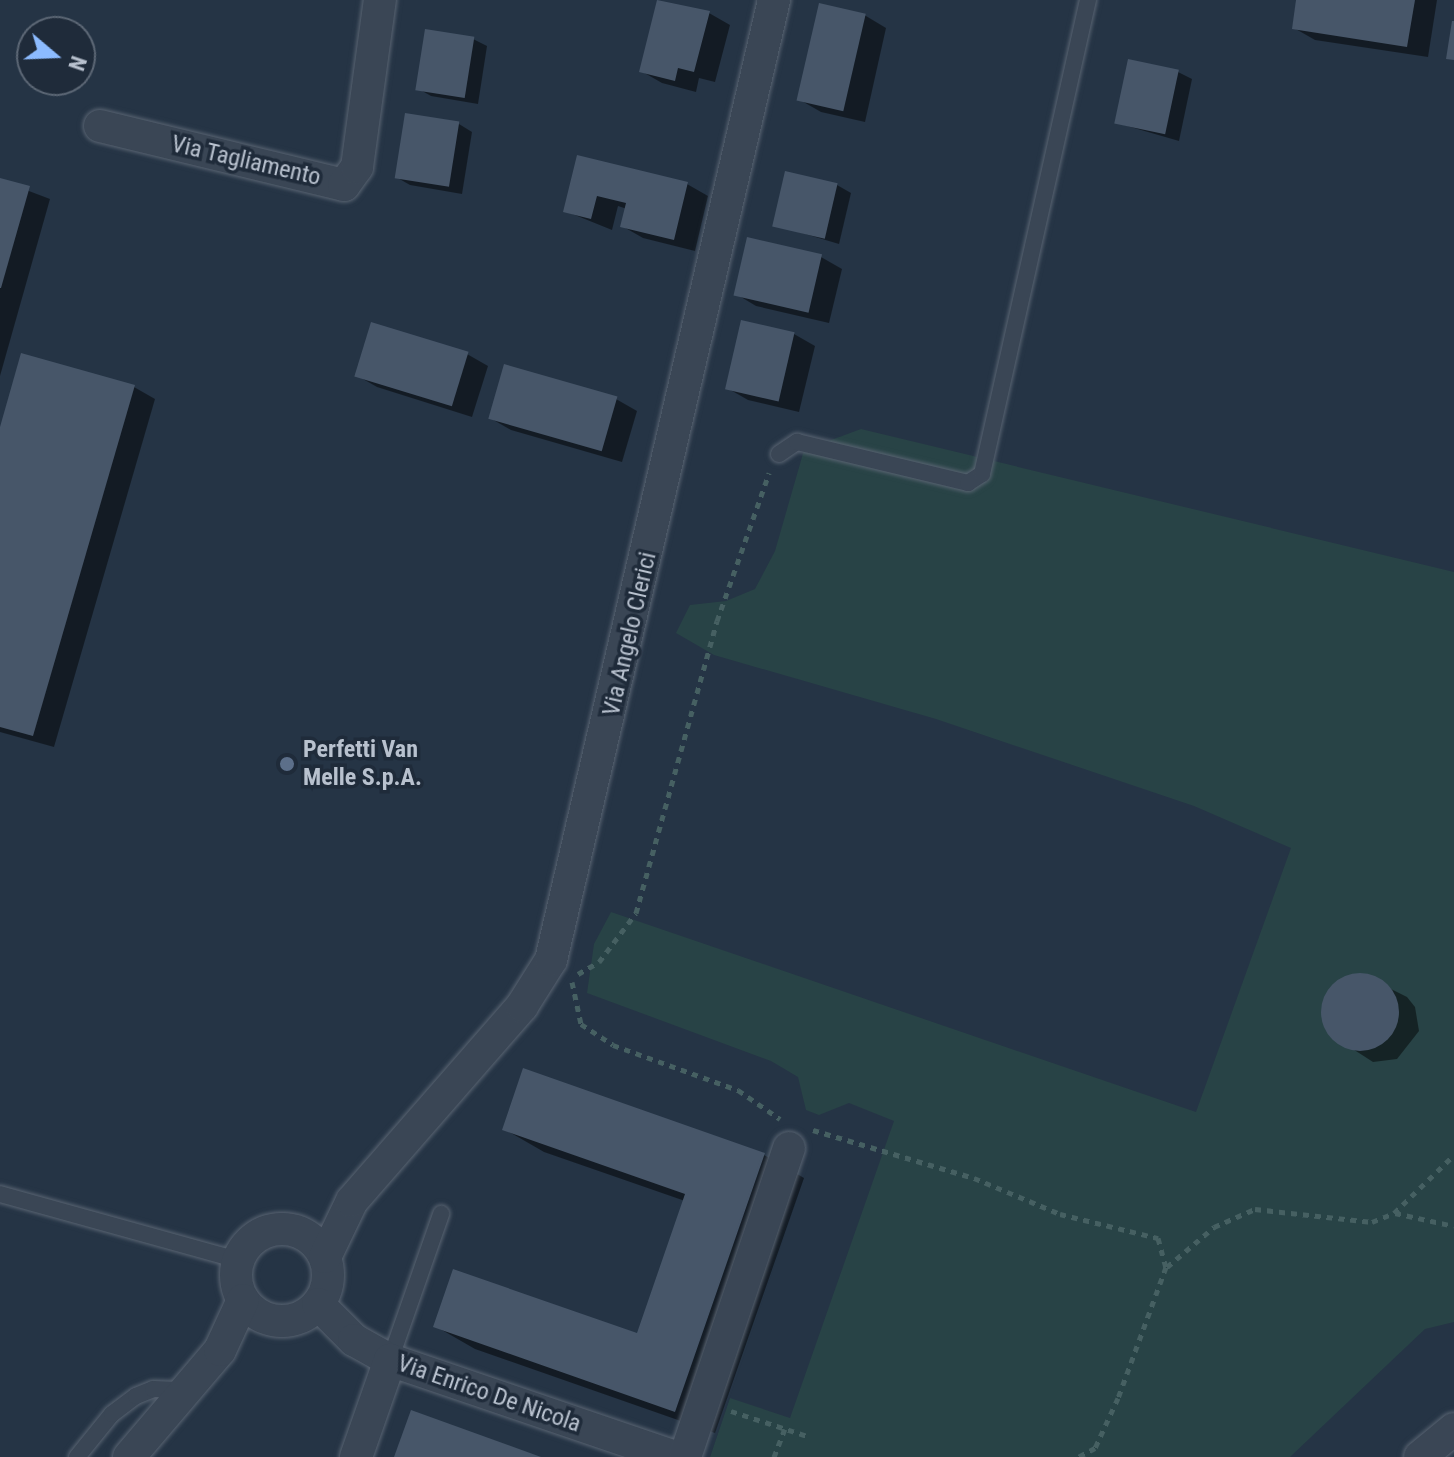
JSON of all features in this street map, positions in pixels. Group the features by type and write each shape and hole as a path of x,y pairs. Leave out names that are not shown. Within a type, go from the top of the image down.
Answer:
{"street":[{"name":"Via Tagliamento","path":"100,126 344,185 357,167 380,0"},
{"name":"Via Angelo Clerici","path":"325,1257 352,1201 522,1006 561,970 774,0"},
{"path":"685,1457 792,1137"},
{"name":"Via Angelo Clerici","path":"300,1232 352,1201"},
{"path":"220,1350 271,1320 296,1319 318,1304 327,1282 325,1257 300,1232 270,1230 245,1247 238,1260 235,1274 243,1300 271,1320"},
{"path":"129,1457 220,1350 243,1300"},
{"name":"Via Enrico De Nicola","path":"318,1304 354,1340 390,1360 675,1457"},
{"path":"356,1457 390,1360"},
{"path":"1420,1457 1454,1429"}],"lane":[{"path":"779,454 797,442 968,483 982,474 1088,0"},
{"path":"0,1194 238,1260"},
{"path":"390,1360 441,1214"},
{"path":"77,1457 112,1414 136,1396 153,1389 188,1390"}],"path":[{"path":"779,454 761,488 717,621 636,913 599,962 561,970 581,1024 613,1045 738,1090 792,1137 974,1178 1060,1214 1158,1238 1166,1267"},
{"path":"1078,1457 1095,1448 1118,1398 1166,1267 1214,1227 1255,1209 1372,1222 1394,1213 1454,1155"},
{"path":"1394,1213 1454,1226"},
{"path":"722,1408 810,1437"},
{"path":"774,1457 785,1429"}],"green space":[{"path":"861,429 1454,572 1454,1322 1425,1329 1290,1457 710,1457 730,1398 790,1418 894,1121 849,1103 819,1115 806,1110 798,1077 771,1061 587,993 594,944 611,912 1196,1112 1291,848 1194,806 936,719 714,655 676,633 690,605 726,601 755,589 775,551 804,450"}],"building":[{"path":"657,0 710,11 694,72 678,68 675,81 639,72"},
{"path":"1296,0 1415,0 1407,47 1292,29"},
{"path":"819,3 866,14 843,111 797,100"},
{"path":"1454,21 1454,60 1446,59"},
{"path":"425,29 474,37 465,98 415,90"},
{"path":"1128,59 1179,70 1165,134 1114,124"},
{"path":"405,113 459,122 449,187 395,178"},
{"path":"577,155 688,182 674,240 620,227 626,203 597,196 591,219 563,212"},
{"path":"785,171 838,183 825,239 772,227"},
{"path":"0,178 30,186 1,288 0,288"},
{"path":"747,237 822,254 809,313 734,295"},
{"path":"741,320 795,332 779,402 725,389"},
{"path":"371,322 469,352 452,406 354,377"},
{"path":"21,353 135,385 33,736 0,727 0,427"},
{"path":"504,364 617,397 602,451 488,419"},
{"path":"1360,973 1375,976 1388,984 1396,997 1399,1012 1396,1027 1388,1040 1375,1048 1360,1051 1345,1048 1332,1040 1324,1027 1321,1012 1324,997 1332,984 1345,976"},
{"path":"523,1068 765,1153 675,1412 433,1327 453,1269 637,1333 685,1194 502,1130"},
{"path":"411,1410 541,1457 394,1457"}],"place":[{"name":"Perfetti Van Melle S.p.A.","path":"287,764"}]}
